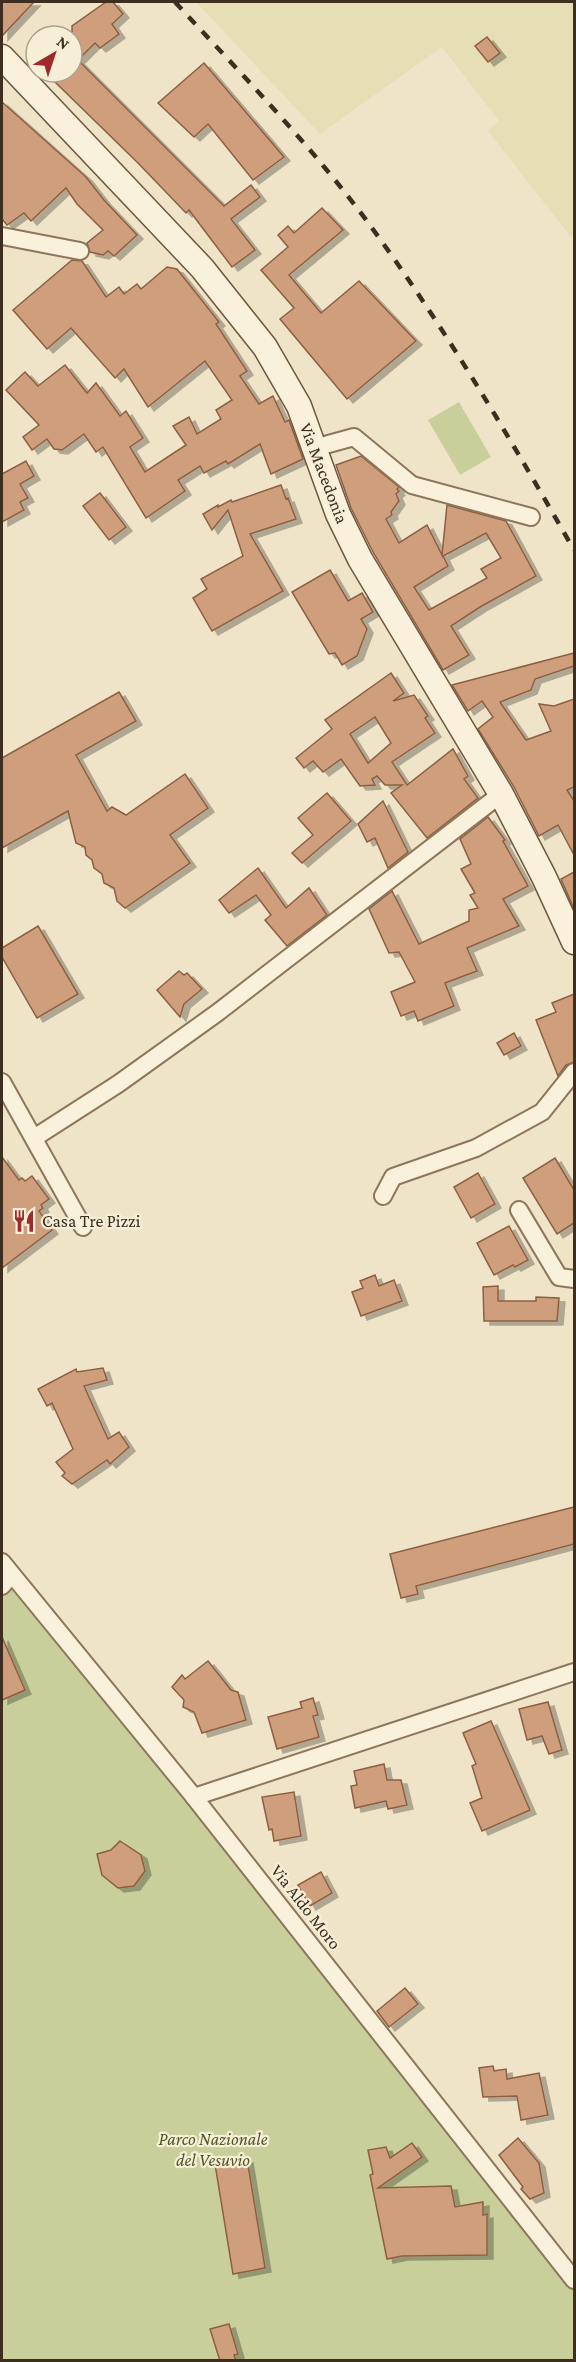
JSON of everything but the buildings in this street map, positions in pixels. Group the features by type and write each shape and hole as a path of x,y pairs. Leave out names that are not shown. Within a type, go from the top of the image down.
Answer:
{"main road":[{"name":"Via Macedonia","path":"2,57 202,268 266,347 299,406 338,514 360,559 501,794 544,877 574,942"}],"street":[{"path":"2,236 80,251"},
{"path":"314,448 354,437 412,485 531,517"},
{"path":"34,1138 118,1084 217,1013 501,794"},
{"path":"383,1196 393,1177 476,1148 542,1112 574,1072"},
{"path":"2,1082 83,1227"},
{"path":"519,1210 559,1277 574,1279"},
{"name":"Via Aldo Moro","path":"5,1574 194,1797 574,2280"},
{"path":"194,1797 574,1672"}],"shaded area":[{"path":"196,2 574,2 574,234 571,237 488,131 499,121 442,47 320,134"}],"green space":[{"path":"459,402 491,457 460,475 428,420"},
{"name":"Parco Nazionale del Vesuvio","path":"2,1556 350,1983 574,2266 574,2360 2,2360"}],"railway":[{"path":"175,2 301,140 372,228 452,346 574,550"}],"place":[{"name":"Casa Tre Pizzi","path":"24,1221"}]}
